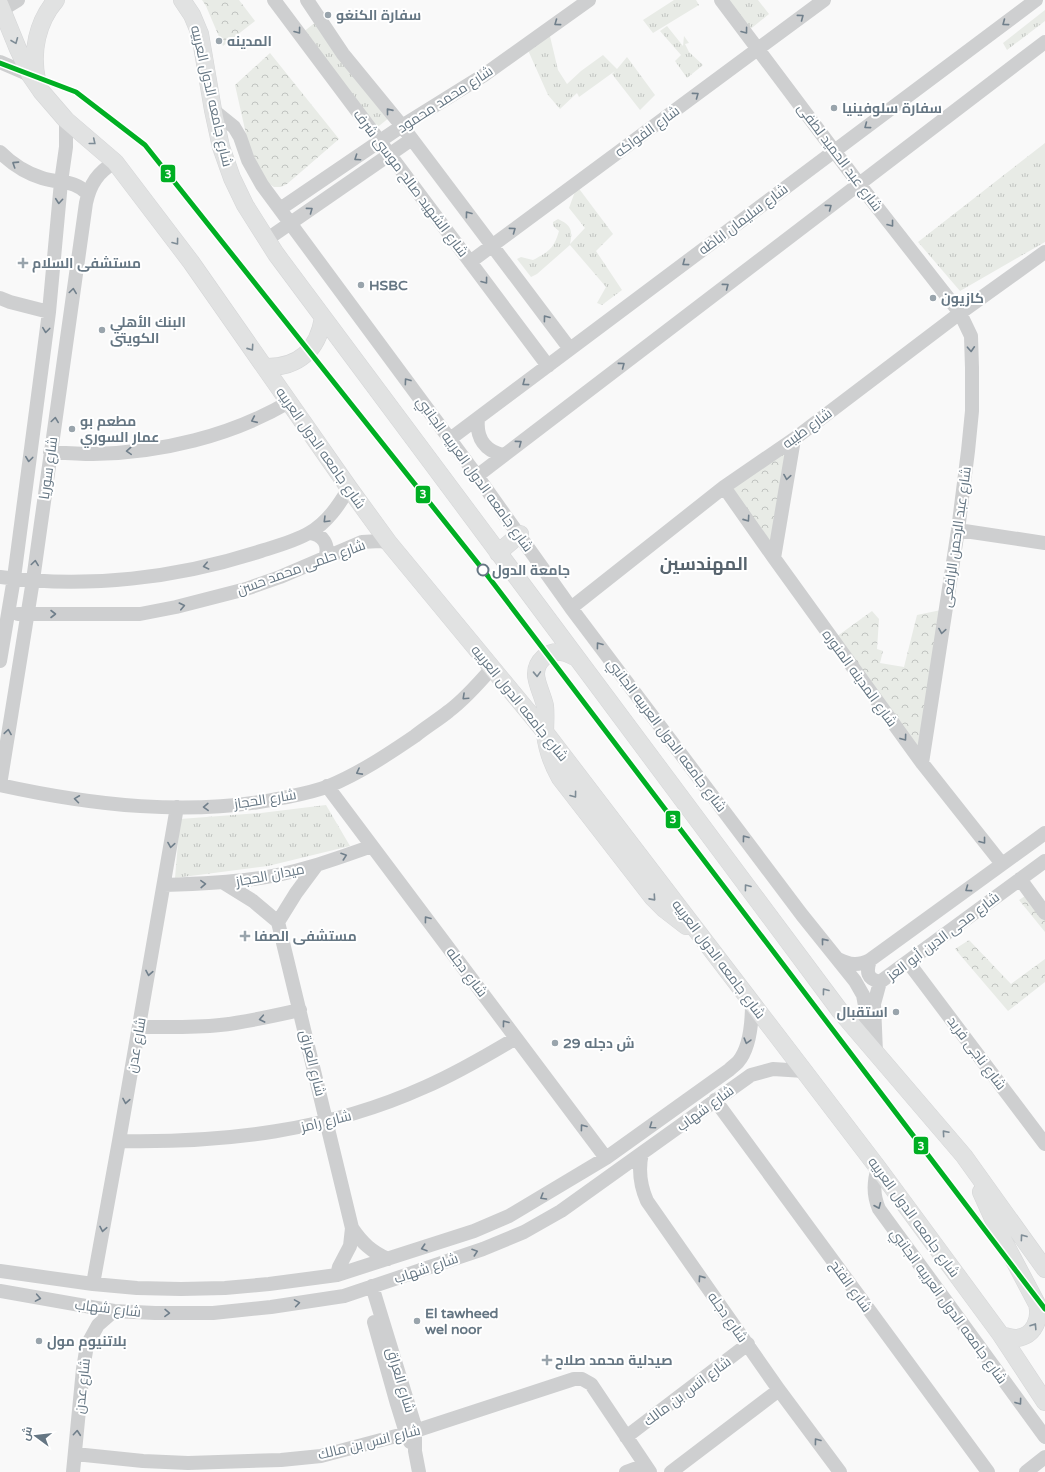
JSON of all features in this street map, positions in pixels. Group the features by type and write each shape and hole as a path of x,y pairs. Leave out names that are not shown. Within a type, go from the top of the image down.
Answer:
{"main road":[{"path":"34,81 35,45 41,25 51,6 56,0"},
{"name":"شارع جامعه الدول العربيه","path":"182,0 192,15 200,34 221,147 232,178 245,205 266,240 840,1011 964,1156 1045,1269"},
{"name":"شارع جامعه الدول العربيه","path":"1,8 18,49 34,81 66,120 115,162 191,262 389,543 545,732 804,1070 1001,1335 1045,1402"},
{"path":"265,368 286,366 305,355 312,348 318,338 322,328 323,318"},
{"path":"498,552 520,534"},
{"path":"545,732 546,722 544,705 537,679 537,667 543,657 553,652 565,652 575,657"},
{"path":"964,1156 999,1232 1037,1304 1039,1311 1037,1324 1028,1334 1016,1338 1001,1335"}],"street":[{"path":"1,8 18,0"},
{"name":"شارع الشهيد صالح موسى شرف","path":"274,0 548,366"},
{"name":"شارع محمد محمود","path":"280,209 402,126 484,75 589,0"},
{"name":"شارع عبد الحميد لطفى","path":"721,0 960,313"},
{"name":"شارع الفواكه","path":"470,262 824,0"},
{"name":"شارع سليمان اباظه","path":"450,439 1036,0"},
{"name":"شارع الشهيد صالح موسى شرف","path":"313,2 343,54 402,126 570,349"},
{"path":"477,476 1045,42"},
{"path":"0,62 34,81"},
{"name":"شارع جامعه الدول العربيه الجانبي","path":"213,110 234,128 240,137 248,160 262,185 520,534 571,608 802,915 855,981 863,995 866,1011 866,1020 862,1036"},
{"name":"شارع سوريا","path":"0,661 7,578 49,312 61,182 66,147 66,120"},
{"name":"شارع محمد محمود","path":"266,240 292,224 412,139"},
{"path":"0,152 9,161 25,171 42,178 76,184 83,188 88,194"},
{"name":"شارع سوريا","path":"0,785 26,614 33,580 50,452 88,194 98,175 106,167 115,162"},
{"name":"شارع طيبه","path":"571,608 724,487 794,439 960,313 1045,252"},
{"path":"0,298 49,312"},
{"name":"شارع عبد الرحمن الرافعى","path":"922,763 958,530 972,411 971,336 960,313"},
{"path":"50,452 94,454 143,450 191,441 238,427 272,412 289,402"},
{"path":"478,419 477,427 482,443 495,453 503,455"},
{"path":"774,558 794,439"},
{"name":"شارع المدينه المنوره","path":"724,487 922,763 1002,864"},
{"name":"شارع حلمى محمد حسن","path":"7,578 33,580 103,580 158,575 189,570 250,555 309,533 321,525 331,514 349,488"},
{"path":"958,530 1045,543"},
{"path":"309,533 318,535 324,541 327,550 325,558"},
{"name":"شارع حلمى محمد حسن","path":"4,612 26,614 140,614 176,607 246,589 280,577 362,542 380,541 389,543"},
{"name":"شارع الحجاز","path":"0,785 41,794 86,800 132,805 177,807 208,807 253,803 298,794 327,786 364,769 387,755 450,710 477,686 492,668"},
{"name":"شارع دجله","path":"327,786 606,1158"},
{"name":"شارع عدن","path":"93,1284 140,1027 177,807"},
{"name":"شارع محى الدين أبو العز","path":"838,959 854,965 862,964 870,960 1045,833"},
{"name":"ميدان الحجاز","path":"164,885 224,883 255,879 316,866 372,846"},
{"name":"شارع محى الدين أبو العز","path":"876,1053 874,1004 880,982 1045,861"},
{"path":"224,883 253,901 278,922 296,893 316,866"},
{"path":"1020,879 1045,913"},
{"name":"شارع العراق","path":"278,922 352,1228 350,1246 339,1267 337,1275"},
{"path":"870,960 867,967 870,978 880,982"},
{"name":"شارع ناجى فريد","path":"908,962 1045,1144"},
{"name":"شارع شهاب","path":"0,1271 93,1284 137,1288 225,1288 337,1275 474,1231 509,1216 606,1158 716,1080 739,1060 746,1046 750,1031 752,1003"},
{"path":"140,1027 180,1028 220,1025 260,1019 300,1010"},
{"name":"شارع رامز","path":"119,1141 161,1142 224,1138 279,1132 327,1122 376,1107 425,1088 471,1065 516,1038"},
{"path":"739,1060 747,1064 751,1071 751,1075"},
{"name":"شارع شهاب","path":"0,1292 114,1311 213,1313 271,1307 344,1296 483,1249 524,1232 561,1211 751,1075 773,1069 804,1070"},
{"name":"شارع الفتح","path":"715,1100 988,1472"},
{"name":"شارع دجله","path":"642,1154 640,1178 643,1193 647,1201 779,1390 840,1472"},
{"name":"شارع جامعه الدول العربيه الجانبي","path":"878,1168 874,1184 876,1201 879,1209 1045,1437"},
{"name":"شارع العراق","path":"352,1228 367,1247 388,1259"},
{"name":"شارع العراق","path":"368,1287 410,1432 419,1472"},
{"name":"شارع عدن","path":"73,1472 83,1369 87,1345 98,1325 114,1311"},
{"name":"شارع انس بن مالك","path":"626,1437 748,1344"},
{"name":"شارع انس بن مالك","path":"75,1454 188,1467 281,1466 410,1432 570,1380 582,1379 591,1384 647,1468"},
{"path":"670,1472 779,1390"},
{"path":"1026,1472 1045,1457"},
{"path":"626,1472 647,1468"}],"green space":[{"path":"202,0 239,0 255,21 223,46"},
{"path":"674,0 696,0 699,5 653,33 643,20"},
{"path":"725,0 758,0 769,14 748,31"},
{"path":"1045,10 1045,21 1007,50 1003,43"},
{"path":"317,21 390,117 374,130 302,33"},
{"path":"667,26 683,46 684,36 689,43 685,44 689,52 703,65 687,78 675,61 681,55 660,31"},
{"path":"549,32 558,70 567,84 581,71 603,55 617,69 627,57 655,95 640,110 612,74 615,71 579,97 577,93 560,109 548,95 527,48"},
{"path":"270,53 339,139 287,184 281,187 274,187 265,181 248,143 235,85"},
{"path":"1045,143 1045,242 960,291 918,242"},
{"path":"577,186 613,234 596,251 622,290 602,305 597,303 606,287 570,245 537,274 531,277 517,259 521,257 533,260 543,255 550,249 555,242 559,231 553,226 553,222 558,219 566,223 570,228 570,244 585,228 569,208"},
{"path":"791,442 773,553 726,487"},
{"path":"941,610 918,754 836,637 872,611 879,619 877,649 883,651 880,663 904,667 917,615"},
{"path":"326,805 350,846 268,866 175,878 180,819 261,813"},
{"path":"1028,894 1045,918 1045,932 1019,900"},
{"path":"969,940 1011,984 1045,959 1045,982 1008,1011 955,949"}],"transit line":[{"name":"3","path":"0,63 76,92 145,145 484,571 1045,1309"}],"place":[{"name":"سفارة الكنغو","path":"328,15"},
{"name":"المدينه","path":"219,41"},
{"name":"سفارة سلوفينيا","path":"834,108"},
{"name":"مستشفى السلام","path":"23,263"},
{"name":"HSBC","path":"361,285"},
{"name":"كازيون","path":"933,298"},
{"name":"البنك الأهلي الكويتى","path":"102,330"},
{"name":"مطعم بو عمار السوري","path":"72,429"},
{"name":"جامعة الدول","path":"483,570"},
{"name":"مستشفى الصفا","path":"245,936"},
{"name":"استقبال","path":"896,1012"},
{"name":"29 ش دجله","path":"555,1043"},
{"name":"El tawheed wel noor","path":"417,1321"},
{"name":"بلاتنيوم مول","path":"39,1341"},
{"name":"صيدلية محمد صلاح","path":"547,1360"}],"district":[{"name":"المهندسين","path":"704,564"}]}
